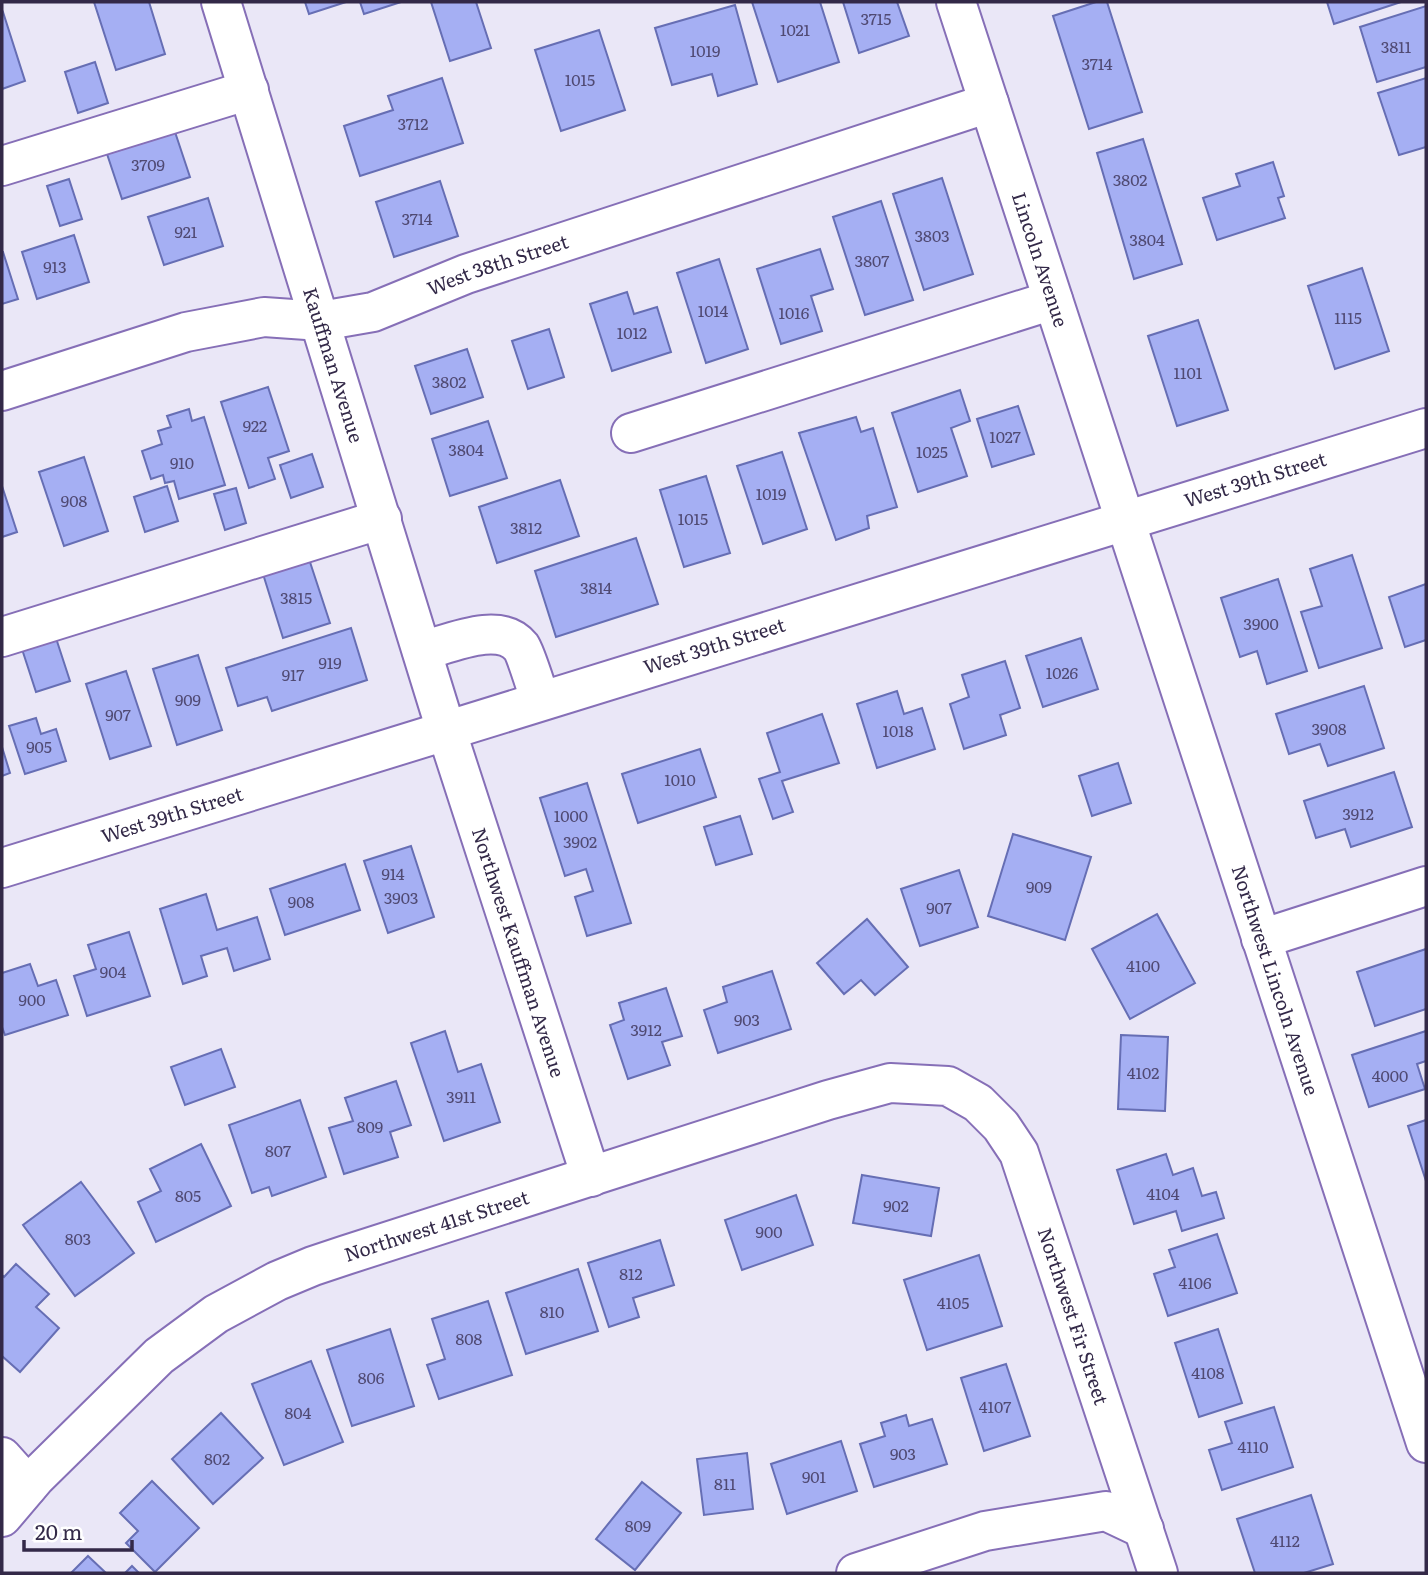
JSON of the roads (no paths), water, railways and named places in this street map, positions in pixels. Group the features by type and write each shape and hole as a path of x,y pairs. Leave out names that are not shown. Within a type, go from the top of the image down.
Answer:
{"street":[{"name":"Kauffman Avenue","path":"221,2 446,729"},
{"name":"Lincoln Avenue","path":"956,2 1124,519"},
{"path":"2,166 249,90"},
{"name":"West 38th Street","path":"2,391 186,332 264,317 321,321 373,312 466,274 989,103"},
{"path":"631,433 1053,300"},
{"name":"West 39th Street","path":"2,867 1426,428"},
{"path":"2,637 382,519"},
{"name":"Northwest Lincoln Avenue","path":"1124,519 1426,1443"},
{"path":"422,651 485,634 506,635 522,648 540,699"},
{"name":"Northwest Kauffman Avenue","path":"446,729 591,1177"},
{"path":"1261,939 1426,886"},
{"name":"Northwest 41st Street","path":"2,1517 28,1486 159,1356 216,1314 276,1281 313,1266 828,1100 890,1083 948,1086"},
{"name":"Northwest Fir Street","path":"948,1086 978,1102 1001,1126 1019,1153 1158,1573"},
{"path":"2,1457 28,1486"},
{"path":"856,1573 985,1531 1106,1511 1144,1529"}]}
